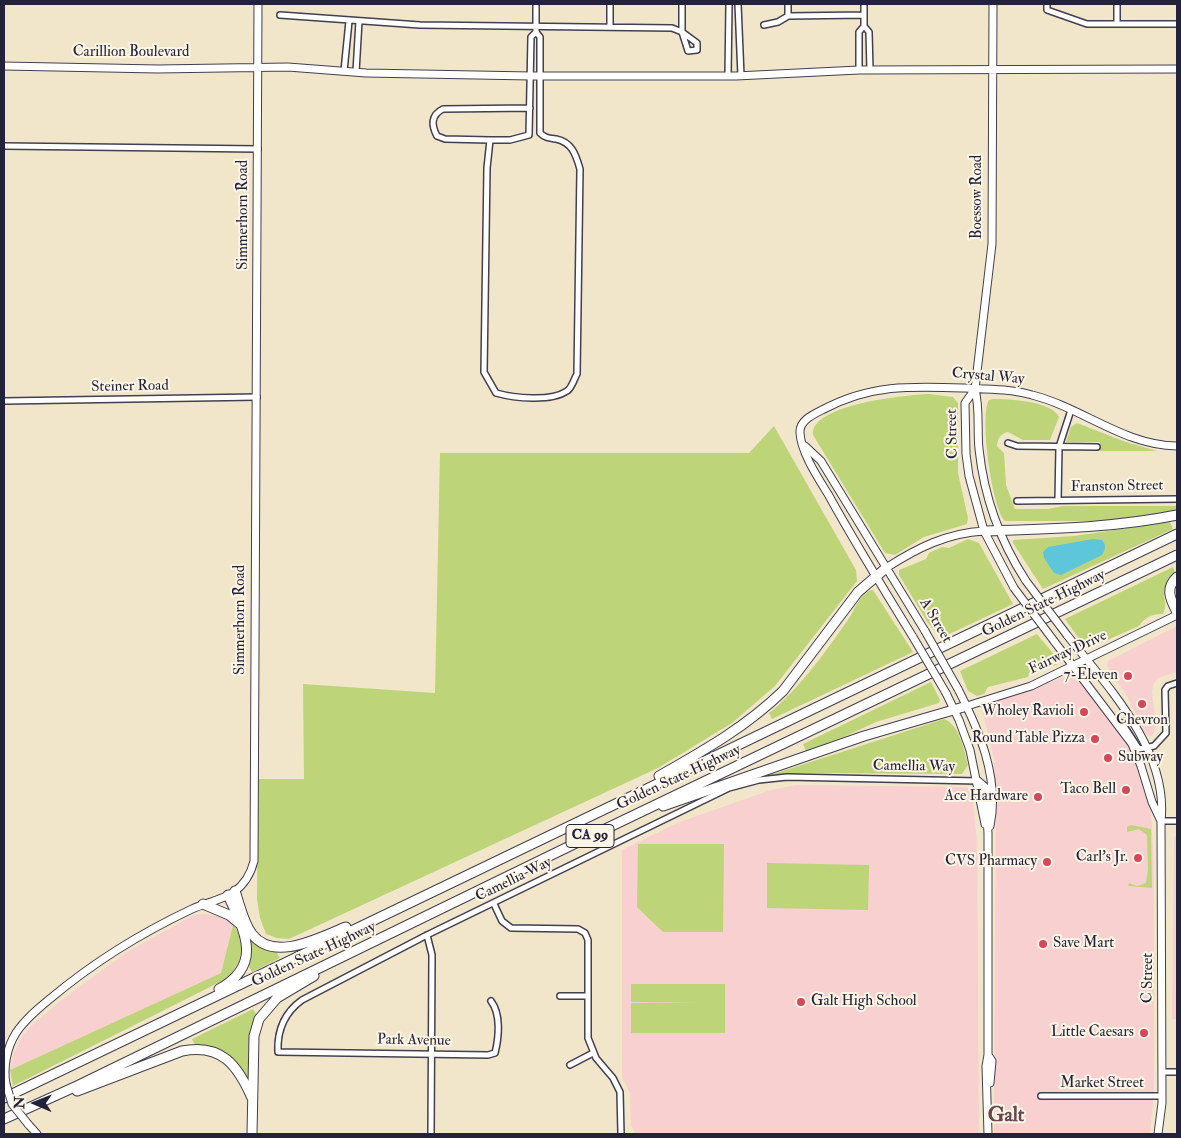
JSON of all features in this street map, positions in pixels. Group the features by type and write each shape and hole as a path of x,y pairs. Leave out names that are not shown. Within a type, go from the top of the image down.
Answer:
{"highway":[{"path":"984,531 1099,527 1139,523 1177,515"},
{"name":"Golden State Highway","path":"4,1098 1177,534"},
{"name":"Golden State Highway","path":"4,1119 41,1103 620,821 1177,555"},
{"path":"596,812 711,746 768,705 783,691 858,592 886,568"},
{"path":"1177,576 1170,587 1169,594 1177,613"},
{"path":"620,821 864,736 967,706"},
{"path":"232,893 253,936 258,941 277,947 298,944 390,911"},
{"path":"177,1015 230,982 239,973 247,952 247,943 232,893"},
{"path":"203,904 229,915 241,926"},
{"path":"252,1134 254,1036 263,1012 282,995 369,944"},
{"path":"41,1103 191,1049 216,1053 232,1063 242,1074 252,1098"}],"street":[{"name":"Simmerhorn Road","path":"37,1134 12,1104 6,1084 5,1070 11,1044 20,1027 73,981 114,952 158,926 203,904 232,893 250,874 254,858 258,4"},
{"path":"530,108 443,109 434,116 432,124 437,136 445,139 510,140 529,135 530,108 531,76 531,37 536,32 536,4"},
{"path":"610,4 610,26"},
{"path":"280,15 420,25 610,26 672,28 682,32 682,4"},
{"path":"728,76 729,4"},
{"path":"738,4 741,76"},
{"path":"788,4 788,16"},
{"path":"860,70 859,32 864,26 864,4"},
{"name":"Boessow Road","path":"975,389 992,244 993,4"},
{"path":"1047,4 1047,10 1088,24 1177,24"},
{"path":"1117,4 1117,24"},
{"path":"764,25 778,22 788,16 864,15"},
{"path":"344,71 349,21"},
{"path":"356,72 360,21"},
{"path":"864,26 869,32 870,70"},
{"path":"490,140 487,168 484,372 496,393 512,398 555,396 569,390 577,374 580,169 575,151 562,140 544,137 540,133 540,37 536,32"},
{"name":"Carillion Boulevard","path":"4,66 158,69 288,67 356,72 531,76 741,76 860,70 1177,69"},
{"path":"4,146 258,148"},
{"name":"Crystal Way","path":"799,430 801,424 807,418 841,400 876,390 910,386 1031,394 1130,437 1160,445 1177,446"},
{"name":"C Street","path":"975,389 979,403 978,440 983,478 999,531 1026,581 1124,707 1147,749 1163,800 1161,821 1162,1096 1158,1134"},
{"name":"C Street","path":"975,389 965,403 966,454 974,497 984,531 1014,588 1132,744 1152,802 1161,821"},
{"name":"Steiner Road","path":"4,401 257,397"},
{"name":"Franston Street","path":"1058,500 1059,447 1071,410"},
{"name":"A Street","path":"799,430 810,464 954,709 970,750 978,781 982,817 988,833"},
{"path":"1008,443 1097,448"},
{"name":"A Street","path":"803,444 821,461 925,631 967,706 982,742 990,778 992,816 988,833 988,1055 986,1066 988,1134"},
{"name":"Franston Street","path":"1017,501 1177,499"},
{"path":"886,568 909,553 941,539 958,534 984,531"},
{"name":"Fairway Drive","path":"967,706 1031,686 1177,613"},
{"path":"1116,721 1122,723 1139,749 1147,749 1163,738 1167,724 1164,694 1168,686 1177,683"},
{"name":"Camellia Way","path":"278,1052 282,1024 296,1004 427,935 494,904 714,794 744,783 787,777 978,781"},
{"path":"1161,821 1177,821"},
{"path":"494,904 502,921 511,928 578,929 585,933 588,940 588,1038 593,1053 613,1078 620,1092 622,1134"},
{"path":"427,935 432,956 431,1134"},
{"path":"560,996 588,996"},
{"name":"Park Avenue","path":"278,1052 488,1055 495,1053 497,1009 491,1001"},
{"path":"570,1065 593,1053"},
{"path":"1162,1072 1177,1072"},
{"name":"Market Street","path":"1042,1096 1162,1096"}],"shaded area":[{"path":"1177,626 1177,672 1158,678 1153,685 1152,692 1156,725 1152,736 1146,735 1128,698 1107,666 1108,661"},
{"path":"1068,676 1079,680 1127,744 1142,779 1151,812 1154,865 1154,1092 1150,1134 994,1134 996,817 994,758 983,714 984,708 991,703"},
{"name":"Galt High School","path":"796,785 966,787 972,791 977,843 979,1134 635,1133 631,1125 630,1093 622,1077 622,850 677,823 771,790"},
{"path":"1177,834 1177,1019 1172,1019 1174,838"},
{"path":"194,915 220,916 233,925 221,973 10,1070 14,1053 22,1036 34,1023 63,999 127,952"}],"green space":[{"path":"929,394 953,397 958,403 958,473 968,518 967,524 924,537 895,555 885,553 813,435 816,424 827,416 862,403 901,396"},
{"path":"989,400 1019,400 1039,404 1048,407 1059,417 1050,440 1023,440 1008,432 1001,435 999,439 997,446 1004,453 1006,485 1015,509 1048,509 1063,506 1177,506 1177,510 1139,518 1104,521 1005,521 1000,513 996,499 986,442 986,409"},
{"path":"1077,423 1123,441 1157,451 1100,451 1100,442 1066,442 1071,427"},
{"path":"774,426 856,570 857,581 775,686 732,723 658,768 289,939 277,938 266,934 260,918 257,900 258,779 304,779 303,684 435,693 440,453 749,453"},
{"path":"1170,522 1173,529 1043,589 1013,543 1013,540 1074,536"},
{"path":"968,539 979,543 1013,604 941,638 928,623 899,575 899,570 926,559 929,553 942,547 949,548"},
{"path":"1173,567 1175,573 1165,586 1165,608 1163,614 1150,616 1139,626 1091,647 1083,644 1065,619"},
{"path":"873,590 913,652 772,719 769,713 802,681 834,640 863,596"},
{"path":"1037,634 1057,658 1058,664 1030,671 1028,677 988,687 984,694 977,696 968,691 960,671"},
{"path":"931,682 940,700 939,703 876,722 806,751 803,744"},
{"path":"944,719 958,732 963,745 968,765 962,774 804,773 761,778"},
{"path":"1131,825 1151,829 1152,888 1128,886 1129,883 1137,886 1146,883 1148,870 1147,835 1139,829 1127,832 1127,827"},
{"path":"638,844 724,844 723,932 663,932 637,907"},
{"path":"767,863 869,865 868,910 767,908"},
{"path":"233,925 238,932 242,948 238,963 229,976 13,1086 10,1070 221,973"},
{"path":"251,938 275,950 280,958 252,972 248,964"},
{"path":"631,984 725,984 725,1033 631,1033 631,1003 702,1003 631,1002"},
{"path":"253,1009 257,1015 250,1084 235,1061 222,1051 195,1045 192,1039"}],"water":[{"path":"1093,539 1104,542 1105,548 1102,555 1061,575 1054,573 1044,558 1043,552 1048,547"}],"place":[{"name":"7-Eleven","path":"1128,676"},
{"name":"Chevron","path":"1142,704"},
{"name":"Wholey Ravioli","path":"1084,712"},
{"name":"Round Table Pizza","path":"1095,739"},
{"name":"Subway","path":"1108,758"},
{"name":"Taco Bell","path":"1126,790"},
{"name":"Ace Hardware","path":"1038,797"},
{"name":"Carl's Jr.","path":"1138,858"},
{"name":"CVS Pharmacy","path":"1047,862"},
{"name":"Save Mart","path":"1043,944"},
{"name":"Galt High School","path":"801,1002"},
{"name":"Little Caesars","path":"1144,1033"}],"district":[{"name":"Galt","path":"1006,1117"}]}
